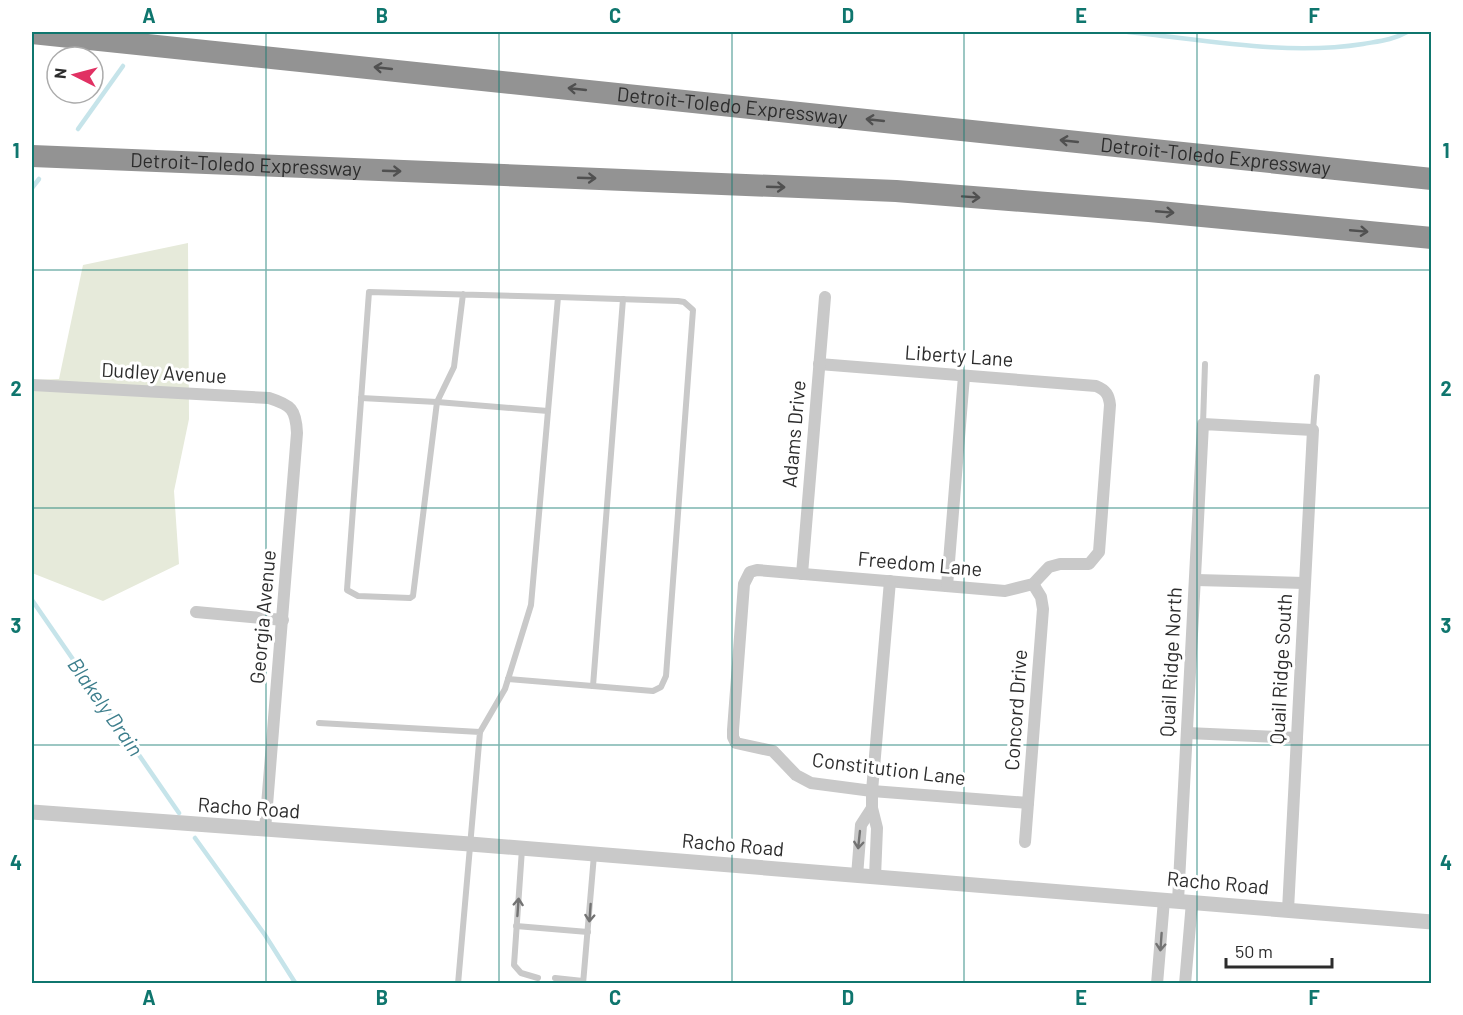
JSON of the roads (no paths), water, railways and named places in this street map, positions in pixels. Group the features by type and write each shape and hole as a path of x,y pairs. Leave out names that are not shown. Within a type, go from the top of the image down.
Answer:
{"highway":[{"name":"Detroit-Toledo Expressway","path":"32,33 1431,179"},
{"name":"Detroit-Toledo Expressway","path":"32,156 896,191 1149,211 1431,238"}],"street":[{"name":"Adams Drive","path":"802,574 825,297"},
{"name":"Liberty Lane","path":"819,364 1096,386 1106,392 1110,405 1099,552"},
{"path":"947,586 964,376"},
{"name":"Dudley Avenue","path":"32,385 269,398 292,408"},
{"name":"Georgia Avenue","path":"266,830 297,433 297,419 292,408"},
{"path":"1203,424 1313,430"},
{"name":"Quail Ridge North","path":"1178,901 1203,424"},
{"name":"Quail Ridge South","path":"1288,910 1313,430"},
{"name":"Freedom Lane","path":"732,730 744,584 750,572 757,570 1005,591 1034,584 1048,567 1060,564 1089,564 1099,552"},
{"path":"1196,580 1304,584"},
{"path":"876,877 877,828 872,808 872,791 890,581"},
{"name":"Concord Drive","path":"1025,842 1043,609 1041,597 1034,584"},
{"path":"196,612 283,620"},
{"name":"Constitution Lane","path":"732,730 736,743 773,751 790,770 802,779 819,785 1028,803"},
{"path":"1187,733 1297,738"},
{"path":"856,876 861,825 872,808"},
{"name":"Racho Road","path":"32,812 470,844 1431,922"},
{"path":"1157,984 1178,901"},
{"path":"1178,901 1185,984"}],"lane":[{"path":"463,294 454,367 437,402 413,596 410,598 358,596 348,590 369,292 463,294 678,301 690,305 693,310 666,676 661,687 653,691 508,679"},
{"path":"458,984 480,732 505,689 531,605 558,297"},
{"path":"593,686 623,299"},
{"path":"1203,424 1205,364"},
{"path":"1313,430 1317,377"},
{"path":"361,399 437,402 548,411"},
{"path":"319,723 480,732"},
{"path":"522,849 514,965 521,973 538,978"},
{"path":"555,978 583,982 594,855"},
{"path":"516,926 588,932"}],"waterway":[{"name":"Blakely Drain","path":"1128,32 1276,48 1363,44 1391,39 1407,32"},
{"name":"Blakely Drain","path":"78,129 123,66"},
{"name":"Blakely Drain","path":"32,188 39,179"},
{"name":"Blakely Drain","path":"32,600 179,813"},
{"name":"Blakely Drain","path":"195,838 265,935 296,984"}]}
